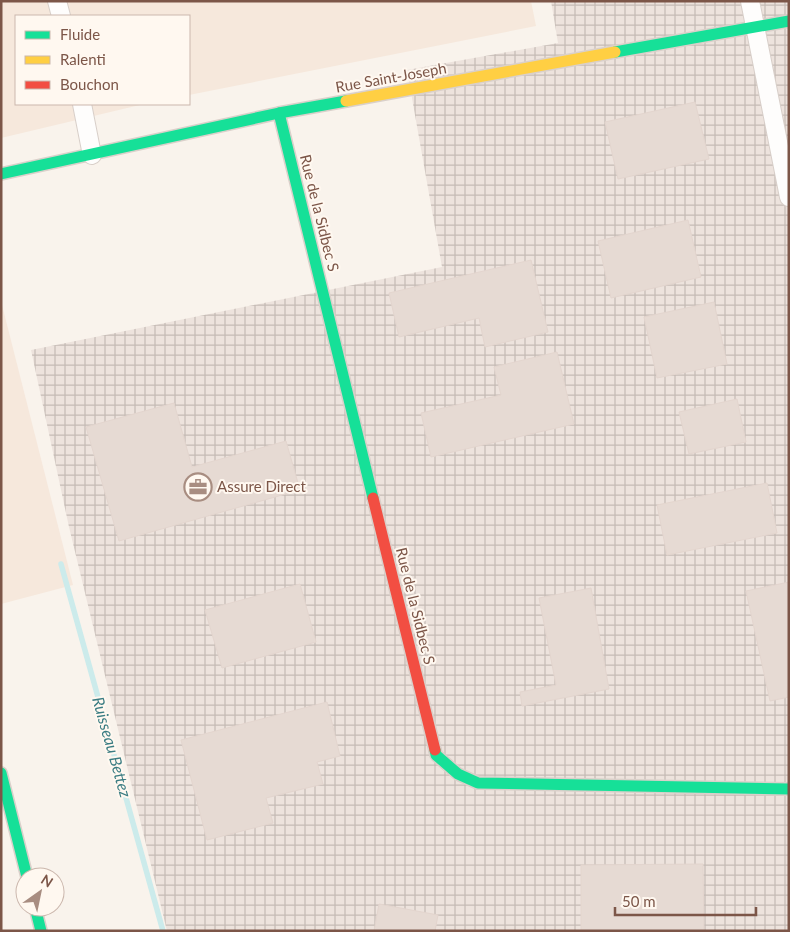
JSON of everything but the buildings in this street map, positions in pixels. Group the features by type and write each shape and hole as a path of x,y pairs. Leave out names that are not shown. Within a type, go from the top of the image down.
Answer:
{"street":[{"path":"58,1 61,15"},
{"path":"750,1 789,197"},
{"name":"Rue Saint-Joseph","path":"1,174 279,113 789,21"},
{"path":"82,105 92,155"},
{"name":"Rue de la Sidbec S","path":"279,113 436,755 458,774 478,783 789,789"},
{"path":"1,773 24,867"},
{"path":"38,917 41,931"}],"shaded area":[{"path":"1,1 531,1 536,26 190,95 190,15 15,15 15,105 140,105 1,138"},
{"path":"551,1 789,1 789,931 167,931 69,527 31,350 442,267 407,70 558,43"},
{"path":"1,301 73,585 1,604"}],"waterway":[{"name":"Ruisseau Bettez","path":"61,564 163,931"}],"traffic: fast":[{"path":"615,52 789,21"},
{"path":"1,174 279,113 346,101"},
{"path":"279,113 373,498"},
{"path":"435,750 436,755 458,774 478,783 789,789"},
{"path":"1,773 24,867"},
{"path":"38,917 41,931"}],"traffic: slow":[{"path":"346,101 615,52"}],"traffic: jam":[{"path":"373,498 435,750"}],"place":[{"name":"Assure Direct","path":"198,487"}]}
